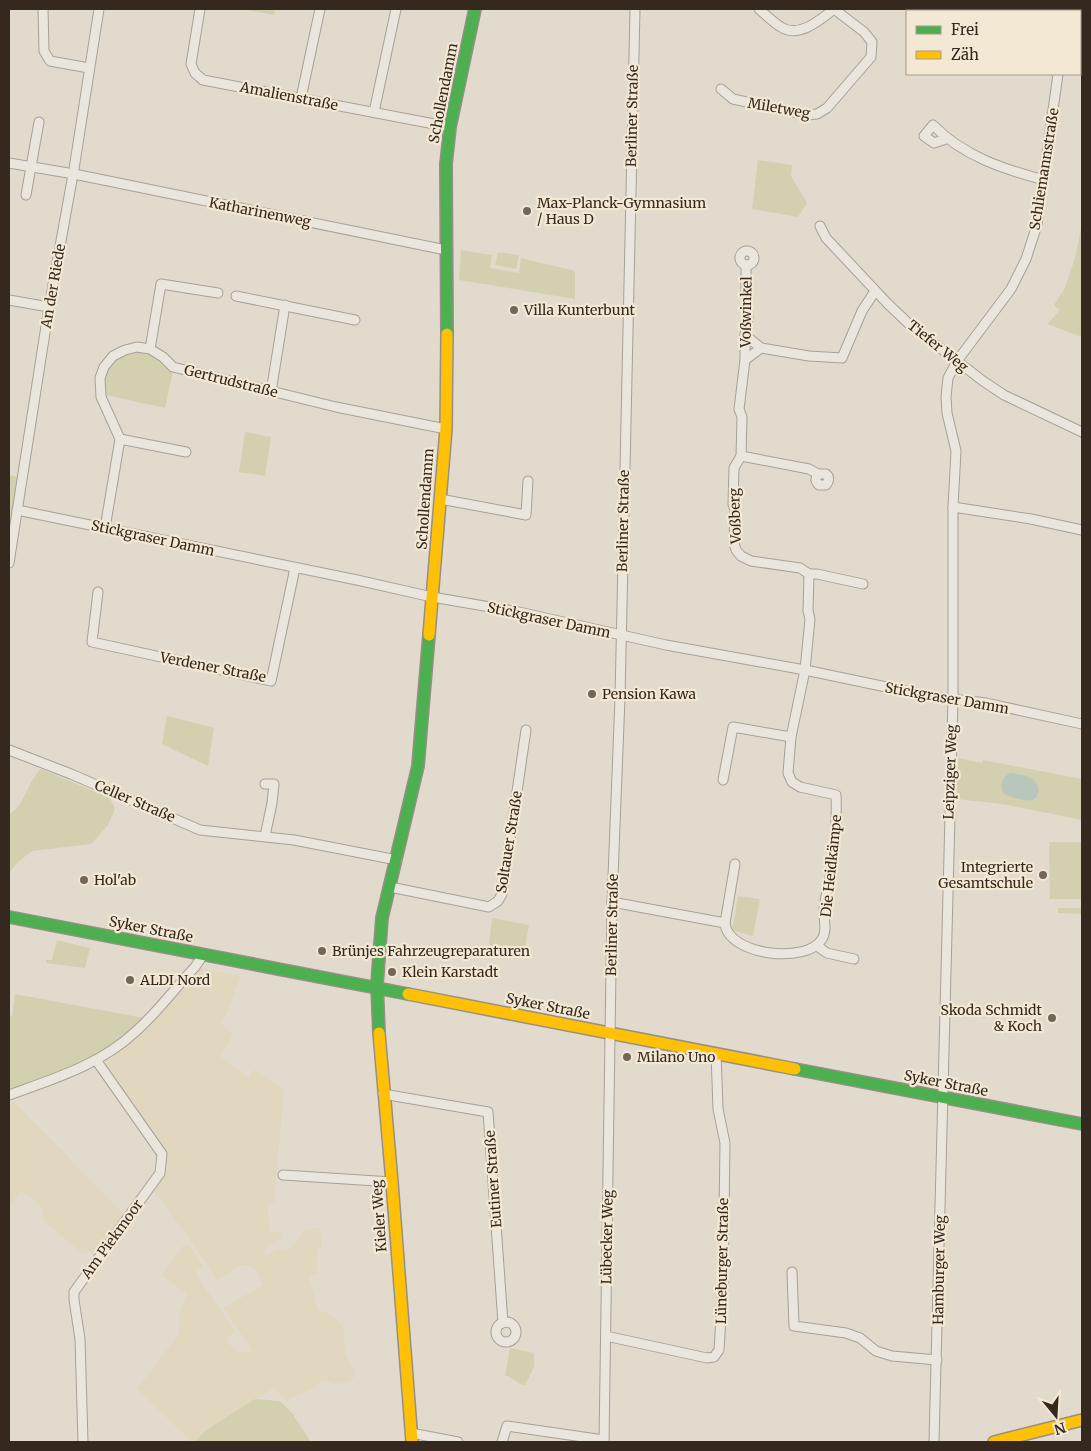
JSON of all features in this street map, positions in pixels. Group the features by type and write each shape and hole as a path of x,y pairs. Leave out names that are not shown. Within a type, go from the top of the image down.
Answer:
{"street":[{"path":"44,9 44,51 50,61 89,68"},
{"name":"An der Riede","path":"9,563 49,307 74,174 99,9"},
{"name":"Amalienstraße","path":"200,9 191,64 198,78 450,127"},
{"path":"301,98 320,9"},
{"path":"374,112 396,9"},
{"name":"Schollendamm","path":"376,988 378,942 418,766 446,429 445,180 450,127 475,9"},
{"name":"Berliner Straße","path":"609,1032 621,636 635,9"},
{"path":"760,9 783,28 796,31 816,22 834,9"},
{"name":"Miletweg","path":"721,89 733,99 807,115 818,114 827,108 871,57 872,42 864,32 834,9"},
{"name":"Schliemannstraße","path":"957,361 1011,289 1026,259 1037,225 1058,75"},
{"path":"26,195 38,122"},
{"path":"946,139 990,164 1044,180"},
{"name":"Katharinenweg","path":"9,163 74,174 446,250"},
{"name":"Tiefer Weg","path":"820,226 826,238 875,291 909,324 1004,396 1082,432"},
{"name":"Voßwinkel","path":"745,360 745,335 748,317 746,265"},
{"path":"105,528 120,439 100,397 100,378 104,367 113,356 125,350 137,348 150,349 161,284 218,293"},
{"path":"745,335 761,348 808,356 842,358 862,311 875,291"},
{"path":"236,296 356,320"},
{"path":"9,300 49,307"},
{"path":"271,392 285,305"},
{"path":"745,360 761,348"},
{"name":"Gertrudstraße","path":"150,349 173,367 223,378 271,392 446,429"},
{"name":"Voßberg","path":"745,360 739,409 742,417 741,456 734,468 733,504 736,510 734,543 736,550 741,556 751,561 800,568 809,574"},
{"name":"Leipziger Weg","path":"943,1097 953,698 953,507 956,450 947,413 946,397 948,378 957,361"},
{"path":"120,439 186,452"},
{"path":"741,456 809,469 818,474"},
{"path":"440,499 526,515 528,481"},
{"path":"953,507 1031,519 1082,530"},
{"name":"Stickgraser Damm","path":"17,510 432,598 519,612 621,636 805,670 934,697 953,698 986,704 1082,724"},
{"name":"Verdener Straße","path":"98,592 92,642 271,681 295,568"},
{"path":"805,670 810,619 808,611 809,574 863,584"},
{"name":"Die Heidkämpe","path":"805,670 792,737 788,774 792,782 800,787 836,796 837,824 824,909 824,936 817,946"},
{"path":"723,780 733,727 792,737"},
{"name":"Soltauer Straße","path":"390,887 489,907 498,901 502,894 526,730"},
{"name":"Celler Straße","path":"9,750 71,774 200,830 265,836 397,860"},
{"path":"265,784 274,784 265,836"},
{"path":"735,864 725,923 725,929 734,939 763,953 787,955 817,946 827,953 854,958"},
{"path":"612,902 725,923"},
{"name":"Syker Straße","path":"9,917 1082,1124"},
{"path":"9,1095 67,1074 96,1060 135,1032 195,967 203,955"},
{"name":"Kieler Weg","path":"376,988 411,1438"},
{"name":"Lübecker Weg","path":"604,1441 609,1032"},
{"name":"Lüneburger Straße","path":"606,1336 707,1358 714,1357 718,1350 723,1285 725,1143 718,1102 716,1053"},
{"name":"Am Piekmoor","path":"83,1442 80,1339 74,1292 160,1173 162,1154 96,1060"},
{"name":"Eutiner Straße","path":"383,1094 488,1112 503,1323"},
{"name":"Hamburger Weg","path":"934,1442 943,1097"},
{"path":"282,1175 392,1182"},
{"path":"792,1272 794,1326 846,1333 860,1338 876,1351 892,1356 937,1360"},
{"path":"994,1442 1082,1420"},
{"path":"502,1442 506,1426 604,1441"},
{"path":"411,1438 458,1442"}],"shaded area":[{"path":"242,9 275,9 274,15"},
{"path":"758,160 792,165 791,176 807,203 798,217 752,209"},
{"path":"1082,224 1082,337 1047,324 1060,310 1054,305 1065,288 1075,258"},
{"path":"461,250 492,255 490,268 519,273 521,258 575,271 575,299 459,280"},
{"path":"498,252 519,255 516,269 495,265"},
{"path":"139,351 156,356 173,371 165,408 105,395 105,376 110,364 121,357"},
{"path":"245,432 271,437 265,476 239,472"},
{"path":"9,475 19,477 9,541"},
{"path":"167,716 214,728 208,766 162,744"},
{"path":"958,758 982,763 983,760 1082,779 1082,820 1002,804 957,799"},
{"path":"41,769 110,798 115,809 108,825 91,844 32,851 18,862 9,873 9,814 19,805 32,780"},
{"path":"1012,773 1027,776 1034,780 1038,789 1035,798 1025,800 1004,794 1002,781"},
{"path":"1049,842 1082,842 1082,899 1050,899"},
{"path":"738,896 760,899 753,936 732,930"},
{"path":"1058,908 1082,908 1082,914 1058,913"},
{"path":"492,918 529,925 524,953 489,945"},
{"path":"57,940 90,948 85,968 46,963 46,960 52,960"},
{"path":"202,968 241,976 221,1024 233,1034 220,1056 248,1078 254,1070 284,1090 274,1202 267,1205 270,1232 281,1232 282,1237 261,1252 268,1255 277,1249 287,1251 300,1238 303,1230 320,1228 322,1248 317,1249 317,1273 309,1277 318,1310 329,1314 343,1325 345,1355 354,1370 354,1377 350,1381 336,1384 321,1380 315,1388 286,1400 274,1388 203,1431 196,1442 192,1442 137,1389 179,1334 179,1315 187,1294 162,1275 183,1246 188,1245 203,1265 195,1273 235,1331 227,1338 229,1344 239,1353 253,1351 223,1308 263,1285 256,1270 250,1266 242,1265 217,1280 192,1242 153,1190 167,1167 166,1157 104,1064 149,1028"},
{"path":"15,994 144,1018 97,1054 47,1078 9,1092 9,1016 12,1016"},
{"path":"14,1102 124,1214 95,1252 82,1253 45,1222 40,1204 21,1191 9,1206 9,1105"},
{"path":"510,1348 534,1353 534,1367 525,1385 505,1375"},
{"path":"255,1399 280,1401 292,1413 311,1442 196,1442 203,1432"}],"traffic: fast":[{"path":"447,334 446,164 450,127 475,9"},
{"path":"379,1033 377,984 382,918 418,766 429,635"},
{"path":"9,917 408,994"},
{"path":"795,1069 1082,1124"}],"traffic: slow":[{"path":"429,635 446,429 447,334"},
{"path":"408,994 795,1069"},
{"path":"379,1033 412,1442"},
{"path":"994,1442 1082,1420"}],"place":[{"name":"Max-Planck-Gymnasium / Haus D","path":"527,211"},
{"name":"Villa Kunterbunt","path":"514,310"},
{"name":"Pension Kawa","path":"592,694"},
{"name":"Integrierte Gesamtschule","path":"1043,875"},
{"name":"Hol'ab","path":"84,880"},
{"name":"Brünjes Fahrzeugreparaturen","path":"322,951"},
{"name":"Klein Karstadt","path":"392,972"},
{"name":"ALDI Nord","path":"130,980"},
{"name":"Skoda Schmidt & Koch","path":"1052,1018"},
{"name":"Milano Uno","path":"627,1057"}]}
